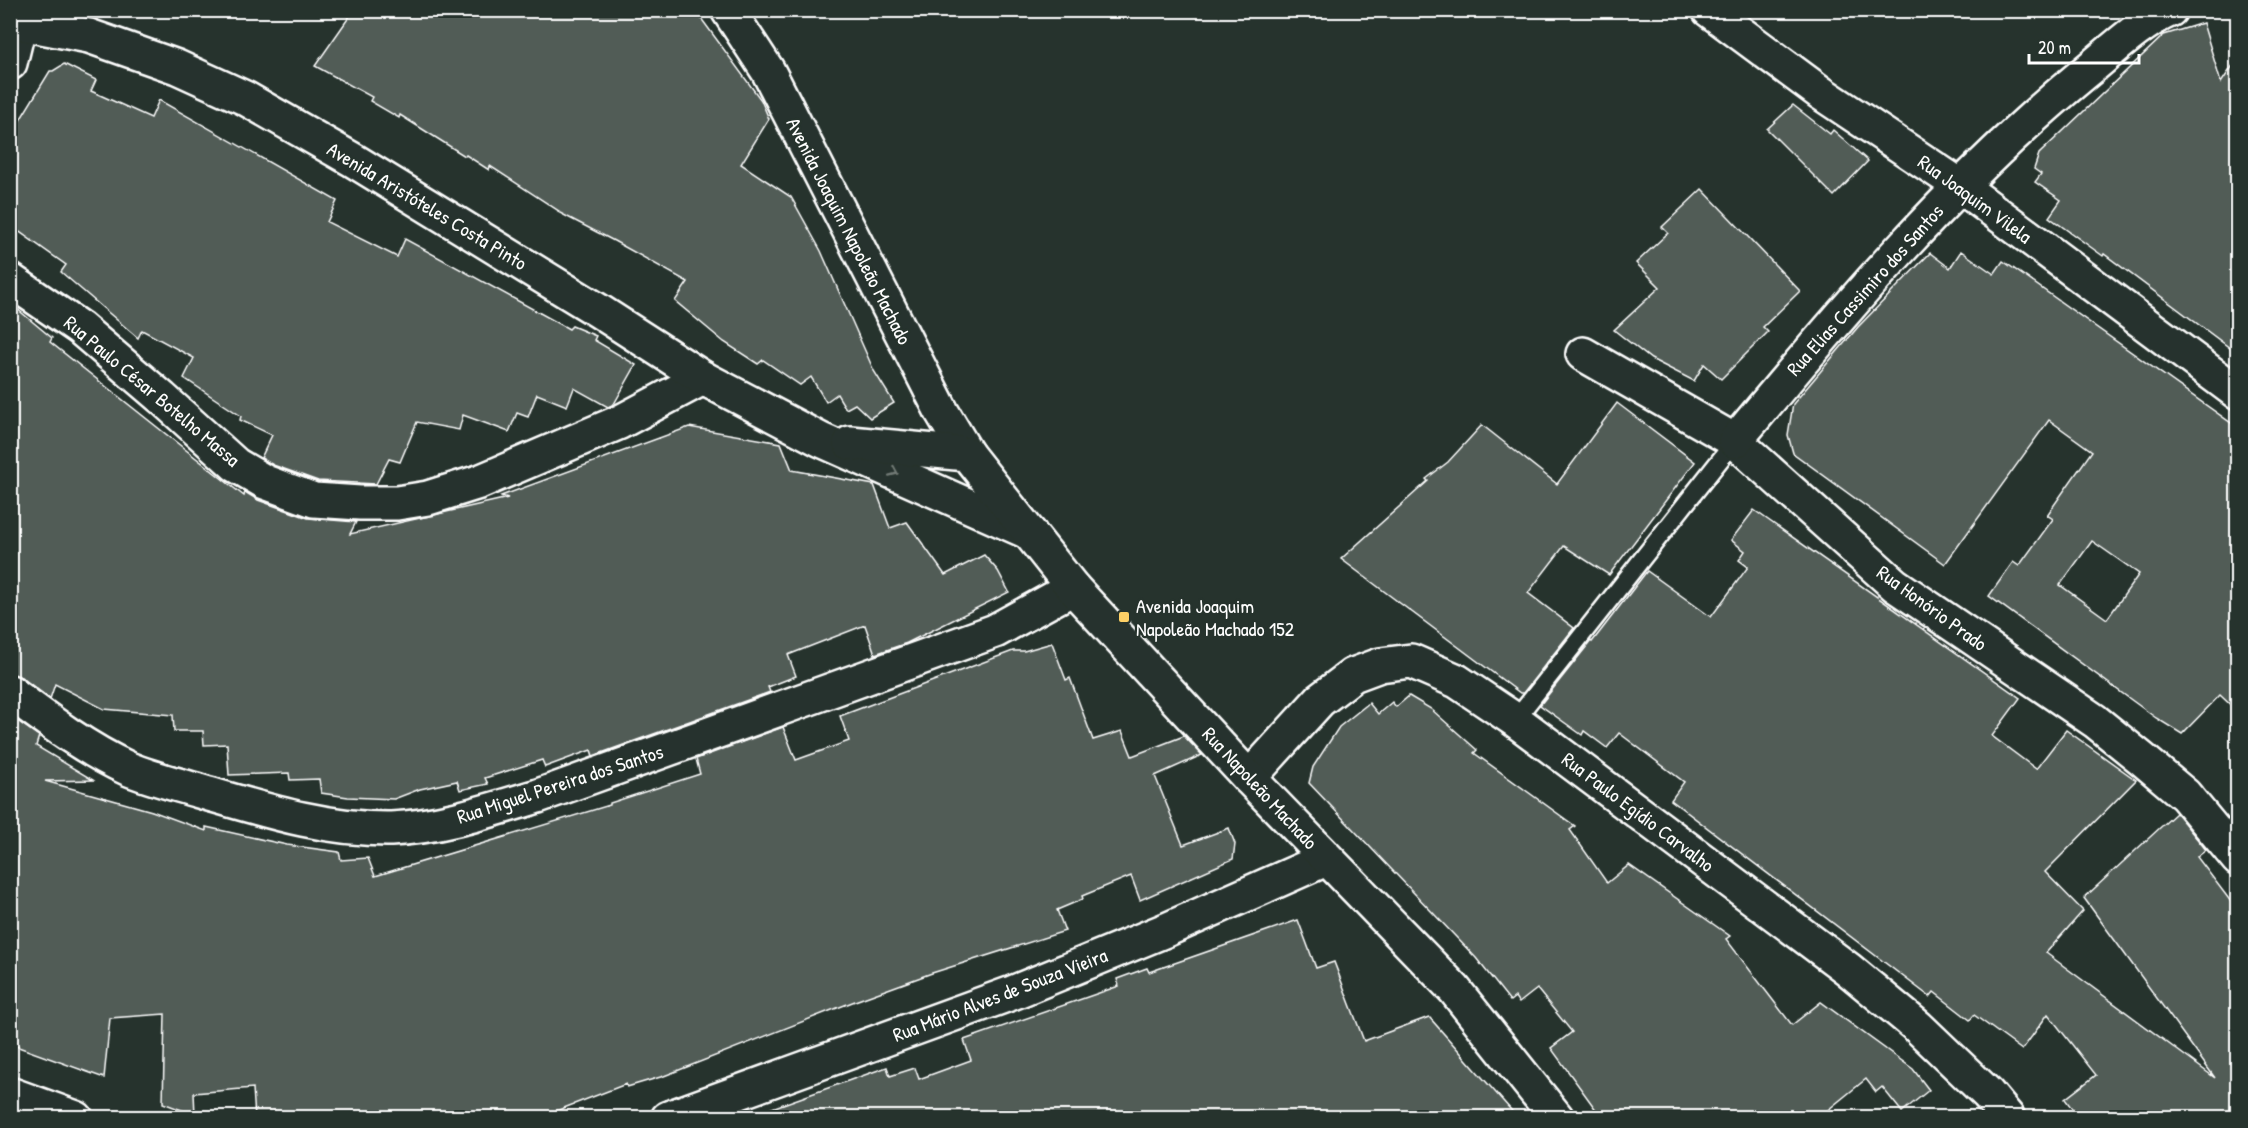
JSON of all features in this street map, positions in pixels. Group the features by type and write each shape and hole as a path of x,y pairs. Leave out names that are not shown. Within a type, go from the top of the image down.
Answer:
{"street":[{"name":"Avenida Joaquim Napoleão Machado","path":"728,10 768,71 942,412 967,454"},
{"name":"Rua Joaquim Vilela","path":"1709,10 1821,93 1959,185 2238,393"},
{"name":"Rua Elias Cassimiro dos Santos","path":"1735,441 1847,306 1959,185 2065,89 2127,39 2170,10"},
{"name":"Avenida Aristóteles Costa Pinto","path":"15,21 89,36 177,67 245,98 372,172 599,311 703,378 821,440 1030,533"},
{"path":"10,63 15,21"},
{"name":"Rua Paulo César Botelho Massa","path":"10,280 80,328 236,465 265,482 314,500 360,503 428,498 479,482 620,422 703,378"},
{"name":"Rua Honório Prado","path":"1583,354 1735,441 1895,585 2095,721 2141,758 2185,795 2238,859"},
{"name":"Avenida Aristóteles Costa Pinto","path":"821,440 967,454"},
{"name":"Rua Napoleão Machado","path":"967,454 1073,588 1249,778 1454,989 1557,1118"},
{"name":"Rua Miguel Pereira dos Santos","path":"10,692 81,742 129,769 232,801 325,824 392,829 425,825 488,811 548,792 995,631 1073,588"},
{"name":"Rua Paulo Egídio Carvalho","path":"1249,778 1320,700 1353,675 1380,666 1411,661 1457,681 1515,720 1848,969 1918,1027 1988,1094 2008,1118"},
{"name":"Rua Mário Alves de Souza Vieira","path":"668,1118 1012,993 1166,930 1326,859"},
{"path":"10,1094 76,1118"}],"lane":[{"path":"1515,720 1735,441"}],"building":[{"path":"354,10 695,10 761,100 769,119 741,164 791,197 821,251 874,371 894,403 870,418 855,404 846,409 837,394 826,402 811,377 800,385 763,360 758,364 724,342 675,301 688,282 558,212 490,166 489,170 400,115 399,118 370,101 372,97 315,66"},
{"path":"2203,23 2221,83 2238,58 2238,354 2104,254 2103,256 2049,217 2061,200 2035,182 2041,174 2034,169 2039,154 2164,35"},
{"path":"64,64 96,80 91,91 151,118 159,100 337,201 327,222 397,257 405,239 569,329 572,326 596,336 594,340 636,365 614,404 608,407 574,388 567,406 537,394 528,417 517,413 509,432 463,415 459,430 417,422 400,462 389,459 376,484 318,481 273,465 261,458 272,435 240,420 241,416 184,378 194,358 142,330 138,338 61,272 66,265 10,225 10,165 17,125 50,71"},
{"path":"1793,105 1830,134 1833,130 1868,161 1834,196 1767,129"},
{"path":"1702,189 1800,291 1763,327 1768,332 1721,379 1704,364 1694,381 1651,359 1614,330 1660,287 1636,263 1668,233 1662,227"},
{"path":"1961,251 1994,274 2003,261 2238,428 2238,712 2220,695 2182,734 2156,718 1989,596 2013,562 2019,566 2053,519 2047,515 2092,451 2049,420 1945,564 1793,453 1788,435 1793,404 1858,327 1930,253 1950,268","holes":["2092,541 2139,574 2107,619 2060,585"]},
{"path":"10,303 52,338 50,342 244,496 245,492 258,500 308,518 356,522 350,534 508,498 501,496 689,427 781,443 792,470 874,485 890,528 907,522 945,575 984,555 998,571 1009,592 907,643 875,654 865,625 788,655 796,676 768,687 770,692 593,756 591,750 545,767 542,760 485,778 488,784 460,790 457,781 420,789 394,799 321,793 319,779 290,780 289,773 229,775 227,744 204,745 203,731 174,731 173,715 104,709 55,684 50,699 21,677 10,674"},
{"path":"1617,403 1695,462 1609,575 1564,546 1528,593 1574,628 1523,693 1341,559 1428,481 1426,479 1448,462 1482,425 1557,484"},
{"path":"1754,510 2020,698 1992,736 2036,769 2066,730 2136,780 2045,872 2083,911 2046,953 2215,1078 2084,898 2176,813 2203,846 2206,850 2197,857 2238,911 2238,1118 2079,1118 2065,1099 2096,1075 2048,1014 2022,1050 1974,1015 1970,1020 1934,992 1930,997 1671,800 1684,782 1619,733 1607,748 1584,731 1582,735 1540,705 1647,571 1711,617 1748,567 1739,560 1745,551 1731,540"},
{"path":"1052,643 1066,680 1070,678 1093,740 1122,731 1132,756 1184,736 1202,755 1155,776 1183,845 1229,828 1235,844 1233,859 1140,900 1131,876 1082,896 1083,899 1057,910 1065,931 932,973 664,1076 627,1087 626,1084 538,1118 255,1118 253,1088 194,1093 195,1115 163,1103 165,1014 110,1018 104,1078 10,1044 10,716 39,736 36,746 93,780 45,781 152,811 206,831 206,827 287,845 339,852 341,860 368,858 375,876 610,805 610,803 700,774 696,759 783,727 796,760 849,741 840,716 1013,651 1024,651"},
{"path":"1409,696 1431,709 1477,750 1474,753 1575,826 1570,830 1607,883 1629,865 1730,936 1726,939 1792,1025 1821,1002 1913,1069 1929,1090 1902,1112 1882,1087 1876,1092 1866,1079 1818,1118 1602,1118 1551,1048 1572,1032 1537,989 1519,1003 1515,997 1510,1001 1476,958 1309,783 1313,767 1339,727 1369,703 1378,714 1392,702 1396,707"},
{"path":"1298,920 1316,968 1334,962 1364,1041 1429,1017 1518,1118 759,1118 758,1113 887,1067 890,1076 915,1068 919,1079 971,1060 964,1040 1119,986 1117,979 1147,968 1149,972"}],"place":[{"name":"Avenida Joaquim Napoleão Machado 152","path":"1124,617"}]}
